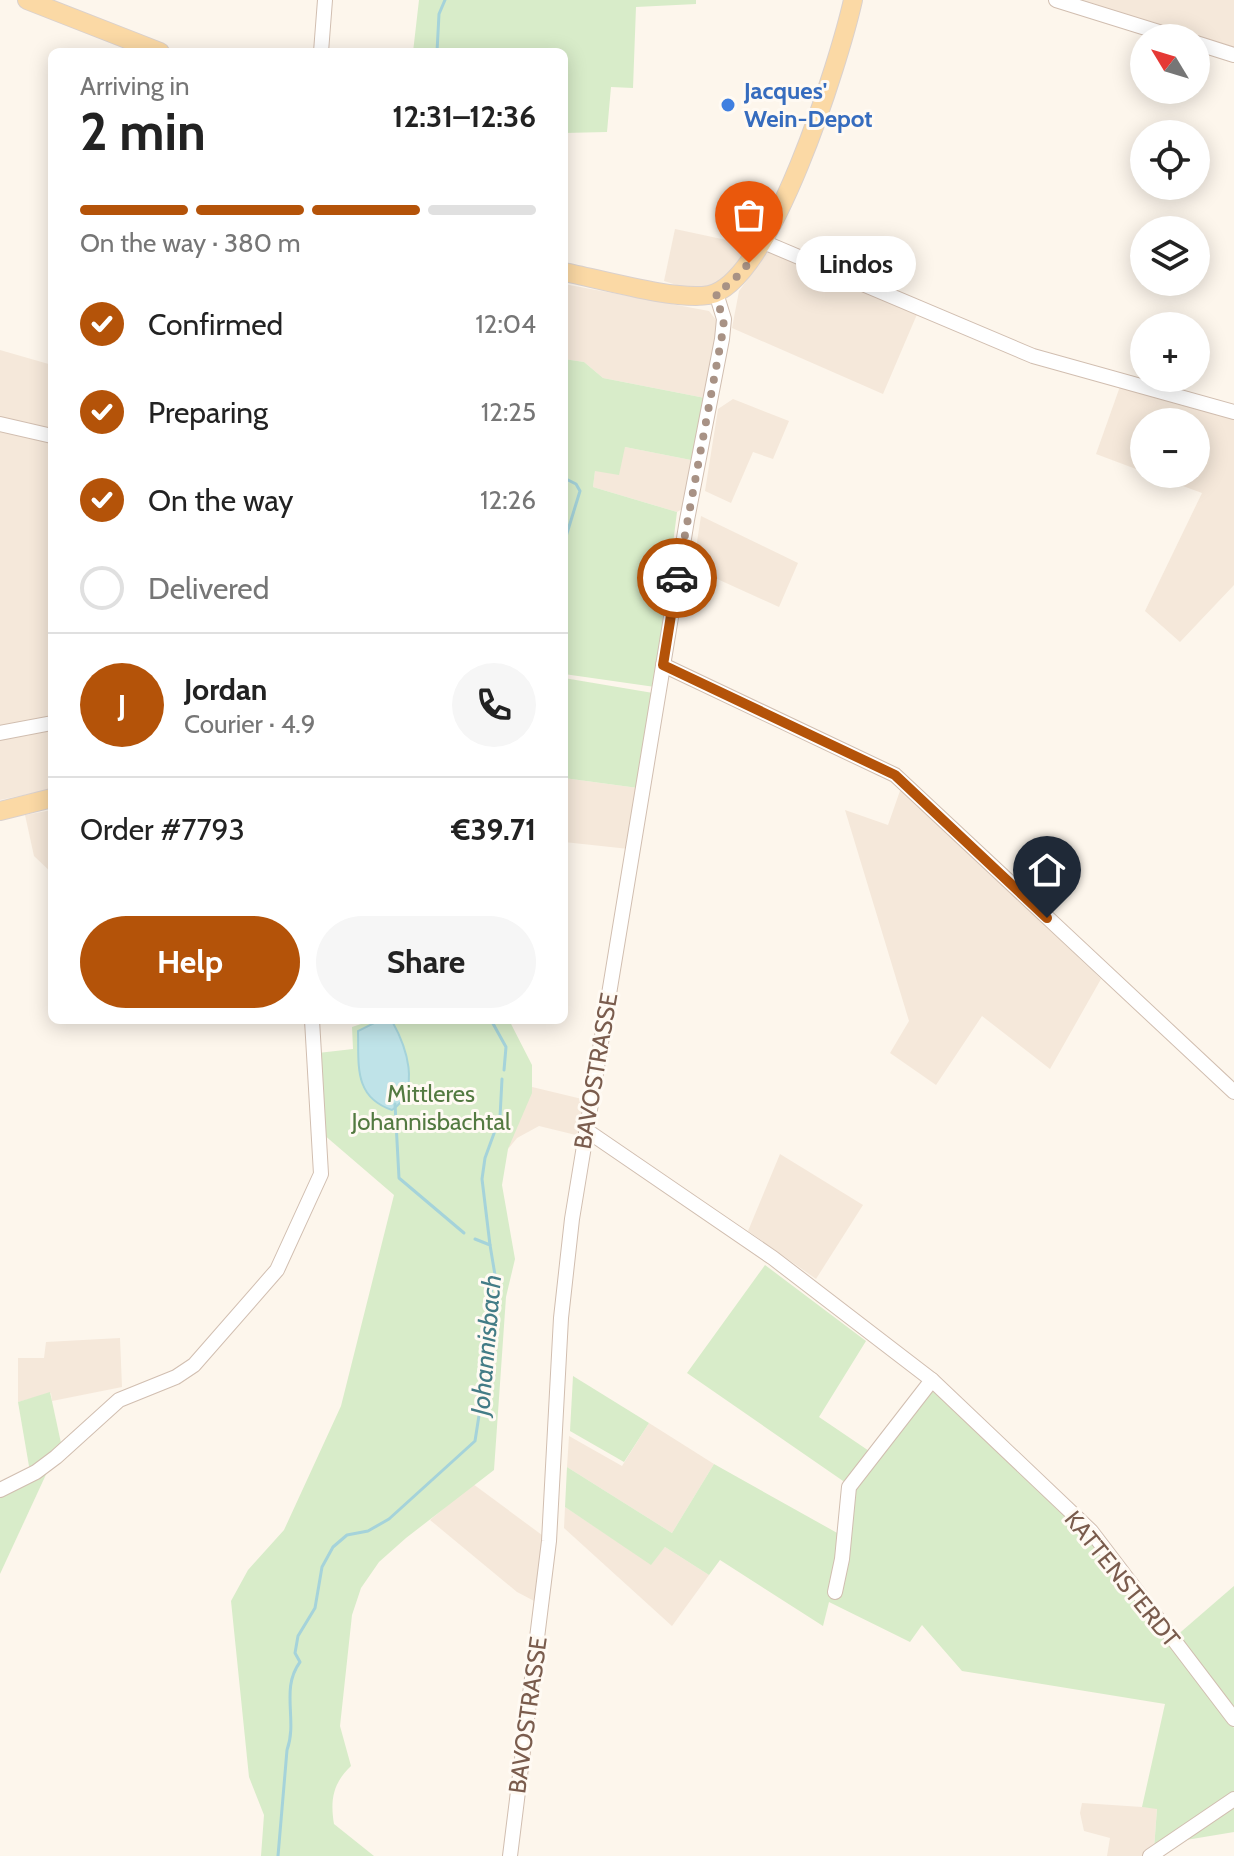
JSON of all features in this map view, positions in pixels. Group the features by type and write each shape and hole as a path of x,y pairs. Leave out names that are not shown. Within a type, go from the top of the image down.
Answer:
{"main road":[{"path":"27,0 150,48"},
{"path":"568,273 684,295 716,293 739,276 761,241 817,121 840,57 853,0"},
{"path":"0,811 48,799"}],"street":[{"path":"321,48 325,0"},
{"path":"1056,0 1133,24"},
{"path":"1210,47 1234,55"},
{"path":"761,241 1033,356 1234,412"},
{"name":"BAVOSTRASSE","path":"510,1856 544,1602 564,1286 586,1130 663,665 722,339 724,319 716,293"},
{"path":"0,424 48,435"},
{"path":"663,665 895,775 1234,1092"},
{"path":"0,733 48,724"},
{"path":"0,1490 29,1476 56,1457 119,1400 176,1377 194,1365 277,1270 321,1174 312,1024"},
{"name":"KATTENSTERDT","path":"586,1130 761,1249 932,1380 1091,1531 1234,1719"},
{"path":"835,1592 842,1559 849,1487 932,1380"},
{"path":"1150,1856 1234,1799"}],"shaded area":[{"path":"1074,0 1234,0 1234,51 1210,43 1210,24 1150,24"},
{"path":"675,229 750,245 735,269 712,286 686,288 664,281"},
{"path":"770,249 918,312 883,394 732,328 739,291"},
{"path":"568,285 709,311 716,320 717,331 705,398 603,378 584,362 568,360"},
{"path":"0,350 48,364 48,790 0,800"},
{"path":"1123,378 1130,380 1130,392 1173,392 1234,409 1234,585 1180,642 1145,611 1202,493 1188,488 1210,488 1210,408 1130,408 1130,467 1096,454"},
{"path":"733,399 789,421 773,459 753,452 731,503 705,491 718,409"},
{"path":"625,447 691,460 682,509 677,512 593,487 595,470"},
{"path":"701,516 798,563 779,607 693,568"},
{"path":"568,779 638,788 629,849 568,842"},
{"path":"901,788 1101,979 1050,1069 982,1016 936,1085 890,1053 909,1021 845,810 888,825"},
{"path":"48,811 48,869 34,856 25,815"},
{"path":"528,1086 582,1099 580,1136 539,1126 517,1138 508,1149"},
{"path":"780,1154 863,1205 816,1279 748,1231"},
{"path":"120,1338 122,1387 52,1401 51,1393 18,1402 18,1358 44,1358 46,1342"},
{"path":"649,1423 714,1464 672,1533 567,1467 569,1436 622,1466"},
{"path":"473,1484 546,1538 538,1603 517,1592 430,1520"},
{"path":"565,1507 651,1564 665,1547 709,1575 672,1626 564,1528"},
{"path":"1082,1803 1157,1808 1154,1849 1147,1856 1107,1856 1110,1838 1084,1831 1080,1813"}],"green space":[{"path":"419,0 696,0 696,4 636,7 633,88 611,87 607,132 568,133 568,48 413,48"},
{"path":"568,360 584,362 603,378 705,398 691,460 625,447 619,475 595,471 593,487 677,512 655,687 568,675"},
{"path":"568,679 653,693 638,788 568,779"},
{"name":"Mittleres Johannisbachtal","path":"361,1024 511,1024 532,1065 532,1093 508,1149 502,1185 515,1259 506,1297 494,1470 379,1562 361,1588 352,1615 340,1726 351,1766 337,1785 333,1815 334,1824 374,1856 261,1856 264,1815 249,1777 231,1601 248,1570 284,1530 341,1406 394,1195 323,1134 318,1053 353,1049 352,1027"},
{"path":"765,1265 866,1341 819,1417 875,1455 931,1388 1085,1532 1234,1728 1234,1794 1154,1849 1157,1809 1142,1807 1165,1704 962,1671 922,1625 910,1642 829,1602 823,1626 720,1560 709,1575 665,1547 651,1565 565,1507 567,1467 672,1533 714,1464 839,1534 841,1491 846,1483 687,1373"},
{"path":"573,1376 649,1423 624,1462 570,1431"},
{"path":"50,1392 61,1443 30,1472 18,1402"},
{"path":"49,1468 0,1574 0,1492"},
{"path":"1234,1586 1234,1708 1175,1637"},
{"path":"1234,1803 1234,1832 1180,1841"}],"water":[{"path":"372,1024 393,1024 402,1043 409,1080 407,1091 392,1110 370,1097 364,1088 359,1067 358,1031"}],"waterway":[{"name":"Johannisbach","path":"437,48 439,14 445,0"},
{"name":"Johannisbach","path":"568,480 576,484 580,491 568,530"},
{"path":"493,1024 506,1047 504,1070"},
{"path":"490,1245 482,1179 485,1158 500,1117 502,1079"},
{"name":"Johannisbach","path":"395,1104 399,1178 464,1233"},
{"name":"Johannisbach","path":"278,1856 291,1727 291,1683 300,1662 295,1653 298,1636 315,1608 322,1567 333,1547 347,1535 368,1531 389,1519 475,1441 485,1377 483,1349 488,1343 486,1315 495,1275 490,1245 475,1239"}],"way so far":[{"path":"677,578 724,325 716,293 739,276 749,263"}],"place":[{"name":"Jacques' Wein-Depot","path":"728,105"},
{"name":"Lindos","path":"749,263"}],"route":[{"path":"677,578 663,665 895,775 920,795 1047,918"}]}
